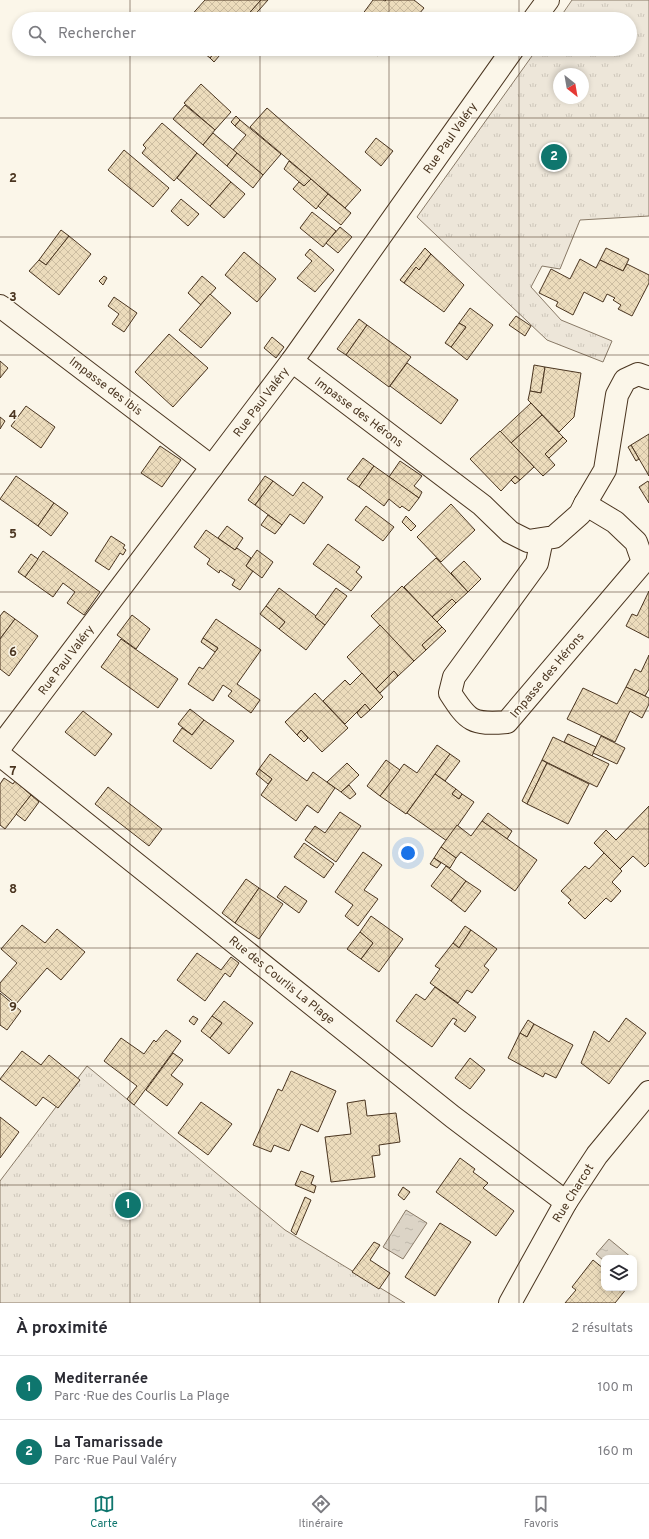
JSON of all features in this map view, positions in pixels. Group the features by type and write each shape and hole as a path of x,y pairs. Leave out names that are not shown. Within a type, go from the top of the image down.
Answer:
{"street":[{"path":"539,12 548,0"},
{"name":"Rue Paul Valéry","path":"0,747 292,361 508,56"},
{"name":"Impasse des Ibis","path":"0,306 212,467"},
{"name":"Impasse des Hérons","path":"292,361 482,504 510,532 528,542 542,539 554,537 580,514 585,504 615,522 636,542 643,562 507,722 486,724 468,717 450,693 454,677 537,563 542,539"},
{"path":"585,504 605,470 617,394 625,380 638,374 649,378"},
{"name":"Rue des Courlis La Plage","path":"0,755 453,1117 566,1202"},
{"name":"Rue Charcot","path":"510,1303 566,1202 597,1155 649,1092"}],"green space":[{"path":"572,0 649,0 649,216 580,220 560,269 542,266 531,287 561,320 612,341 603,362 547,340 417,217 532,56 637,56 637,12 564,12"},
{"path":"87,1066 285,1230 405,1303 0,1303 0,1181"}],"water":[{"path":"406,1210 427,1223 403,1259 383,1247"},
{"path":"609,1239 628,1255 601,1255 601,1258 596,1254"}],"building":[{"path":"205,0 261,0 250,12 194,12"},
{"path":"261,0 268,0 257,12 250,12"},
{"path":"373,0 414,0 424,8 421,12 364,12"},
{"path":"212,56 219,56 214,62 210,58"},
{"path":"201,84 231,112 215,130 184,103"},
{"path":"185,105 215,130 203,145 173,119"},
{"path":"267,108 361,190 345,208 250,127"},
{"path":"236,116 240,120 235,126 231,122"},
{"path":"240,120 281,154 263,175 233,150 246,135 235,126"},
{"path":"162,123 197,153 174,181 142,153 146,148 143,145"},
{"path":"213,133 237,153 227,166 203,145"},
{"path":"376,138 393,151 381,166 365,152"},
{"path":"124,150 169,188 153,207 108,170"},
{"path":"197,153 231,182 210,206 177,178"},
{"path":"237,153 263,175 253,188 227,166"},
{"path":"289,161 311,179 304,186 284,169"},
{"path":"311,179 328,194 316,209 293,189 299,182 304,186"},
{"path":"231,182 245,194 224,218 210,206"},
{"path":"328,194 351,213 341,225 318,206"},
{"path":"181,199 199,214 188,226 171,211"},
{"path":"312,212 336,231 323,247 300,228"},
{"path":"340,227 352,237 338,253 326,243"},
{"path":"61,230 69,236 46,265 39,260"},
{"path":"69,236 91,254 59,295 29,271 39,260 46,265"},
{"path":"425,248 431,254 419,270 416,267 404,283 400,280"},
{"path":"606,248 629,259 623,271 600,260"},
{"path":"310,249 334,270 315,292 297,278 312,261 305,255"},
{"path":"244,252 276,279 257,302 225,275"},
{"path":"431,254 464,285 444,312 404,283 416,267 419,270"},
{"path":"580,259 596,268 600,260 623,271 627,264 649,275 649,283 632,316 618,309 621,305 613,300 615,298 607,294 603,302 584,292 573,315 556,306 558,302 539,293 551,269 570,279"},
{"path":"104,276 107,278 103,285 99,281"},
{"path":"202,276 216,288 201,305 188,293"},
{"path":"210,294 231,313 201,348 179,330"},
{"path":"114,297 137,313 124,332 112,324 119,314 108,306"},
{"path":"470,308 493,325 467,360 451,347 466,327 459,323"},
{"path":"516,316 531,326 525,336 509,325"},
{"path":"359,319 367,325 346,355 337,349"},
{"path":"459,323 466,327 451,347 445,343"},
{"path":"367,325 411,357 389,387 346,355"},
{"path":"169,334 208,368 173,407 135,372"},
{"path":"272,337 284,347 276,358 264,348"},
{"path":"0,361 8,368 0,378"},
{"path":"407,363 458,400 441,424 390,386"},
{"path":"534,365 545,367 541,393 530,391"},
{"path":"545,367 581,373 574,417 559,432 528,400 530,391 541,393"},
{"path":"531,403 542,415 511,443 500,432"},
{"path":"26,406 55,427 41,448 11,426"},
{"path":"542,415 563,437 545,454 555,465 543,476 511,443"},
{"path":"0,417 5,421 0,429"},
{"path":"500,431 534,467 520,480 515,476 501,491 470,459"},
{"path":"649,434 649,476 631,445"},
{"path":"563,437 567,441 549,458 545,454"},
{"path":"631,445 639,459 636,461 628,447"},
{"path":"160,446 181,460 162,487 141,473"},
{"path":"363,458 374,466 359,487 347,479"},
{"path":"400,461 422,476 414,486 422,492 419,498 389,477"},
{"path":"374,466 419,498 409,511 402,506 400,508 389,499 384,506 359,487"},
{"path":"16,476 54,503 38,526 0,499"},
{"path":"265,476 273,481 255,505 248,500"},
{"path":"515,476 520,480 515,484 511,480"},
{"path":"273,481 293,496 303,482 323,497 304,524 290,514 282,525 255,505"},
{"path":"648,481 649,483 649,503 639,487"},
{"path":"54,503 68,513 51,536 38,526"},
{"path":"451,504 475,530 441,562 417,537"},
{"path":"366,506 394,527 383,541 355,520"},
{"path":"268,515 282,525 275,534 261,525"},
{"path":"406,516 416,526 411,531 402,522"},
{"path":"227,526 243,538 235,550 218,538"},
{"path":"206,530 235,550 237,548 251,558 246,566 253,571 240,590 232,585 235,580 220,570 219,573 207,564 210,559 194,547"},
{"path":"111,536 125,545 123,548 126,550 123,555 120,553 109,570 95,561"},
{"path":"328,544 360,567 356,572 362,577 351,591 313,564"},
{"path":"257,550 273,562 262,578 246,566"},
{"path":"43,551 100,592 84,615 67,603 75,592 63,583 53,597 25,577"},
{"path":"31,554 38,559 25,577 18,572"},
{"path":"436,558 468,592 456,603 452,599 432,617 404,587"},
{"path":"464,561 481,579 468,592 451,573"},
{"path":"402,586 442,627 422,645 426,650 414,661 371,616"},
{"path":"279,588 316,616 315,617 325,625 306,650 279,629 285,622 266,606"},
{"path":"336,588 347,596 325,625 315,617"},
{"path":"649,591 649,638 626,626 632,614 637,616"},
{"path":"452,599 456,603 437,622 432,617"},
{"path":"266,606 285,622 279,629 260,614"},
{"path":"4,611 15,619 0,639 0,616"},
{"path":"132,615 150,629 136,649 117,635"},
{"path":"15,619 38,636 9,676 0,669 0,639"},
{"path":"216,619 261,650 237,684 260,700 251,713 228,696 232,691 223,685 213,701 188,684 199,667 203,669 218,648 203,638"},
{"path":"380,625 414,661 398,676 394,671 376,689 347,657"},
{"path":"442,627 446,631 426,650 422,645"},
{"path":"203,638 218,648 215,652 201,642"},
{"path":"121,639 178,679 158,708 101,667"},
{"path":"649,655 649,689 645,696 626,687 635,669 641,672"},
{"path":"394,671 398,676 380,693 376,689"},
{"path":"362,673 383,697 370,710 365,704 345,724 323,701 345,680 350,685"},
{"path":"626,687 649,698 649,704 642,718 630,711 615,742 567,719 583,688 617,704"},
{"path":"315,693 348,728 322,752 301,730 297,735 285,722"},
{"path":"365,704 370,710 361,718 357,713"},
{"path":"190,709 204,720 192,735 178,724"},
{"path":"83,711 112,734 95,756 65,732"},
{"path":"204,720 234,741 211,769 173,741 182,728 192,735"},
{"path":"301,730 308,738 304,742 297,735"},
{"path":"568,734 596,747 592,756 564,742"},
{"path":"601,736 625,748 617,764 593,753"},
{"path":"553,737 609,764 597,787 542,760"},
{"path":"437,745 450,754 406,814 380,796 404,764 417,773"},
{"path":"270,754 307,781 313,772 335,788 318,813 307,805 296,821 261,795 272,779 259,769"},
{"path":"450,754 460,761 445,781 435,774"},
{"path":"386,760 400,770 380,796 367,786"},
{"path":"542,760 547,763 527,804 522,801"},
{"path":"347,763 359,775 341,792 327,782"},
{"path":"547,763 589,784 568,824 527,804"},
{"path":"259,769 272,779 268,784 256,774"},
{"path":"435,774 456,789 452,794 459,799 462,794 474,802 447,841 407,813"},
{"path":"4,778 13,784 15,781 31,795 5,829 0,825 0,784"},
{"path":"349,785 356,794 350,799 341,792"},
{"path":"108,787 162,829 149,846 95,804"},
{"path":"456,789 462,794 459,799 452,794"},
{"path":"31,795 39,802 25,821 16,814"},
{"path":"649,806 649,863 645,867 633,856 620,869 594,843 606,830 616,840"},
{"path":"340,812 361,826 336,862 305,840 315,826 325,833"},
{"path":"488,813 512,831 507,839 482,821"},
{"path":"482,821 537,860 515,891 461,852 456,858 441,847 457,825 471,836"},
{"path":"304,843 334,864 324,878 294,857"},
{"path":"441,847 456,858 450,868 434,858"},
{"path":"363,852 382,865 364,890 378,899 358,926 345,916 353,905 335,892"},
{"path":"604,853 622,871 612,882 621,891 611,902 606,898 585,919 568,903 571,900 561,891 585,866 589,869"},
{"path":"434,858 441,863 437,868 430,864"},
{"path":"446,866 466,881 451,901 431,886"},
{"path":"246,879 259,888 235,923 222,913"},
{"path":"466,881 481,891 465,912 451,901"},
{"path":"285,886 307,901 299,913 277,897"},
{"path":"259,888 283,904 259,939 235,923"},
{"path":"371,916 403,939 379,972 361,959 373,943 360,932"},
{"path":"22,925 45,943 57,929 85,952 61,980 47,968 16,1004 0,991 0,983 17,963 1,949"},
{"path":"465,926 471,930 459,948 453,943"},
{"path":"471,930 497,949 484,966 489,970 472,993 467,990 458,1003 430,983 440,969 435,966 453,943 459,948"},
{"path":"360,932 373,943 361,959 347,949"},
{"path":"197,953 221,970 231,957 239,963 230,977 225,973 205,1001 177,980"},
{"path":"435,987 476,1017 465,1032 454,1024 457,1020 453,1018 432,1047 396,1021 416,994 425,1000"},
{"path":"0,993 21,1011 7,1030 0,1025"},
{"path":"224,1001 253,1023 229,1054 210,1038 222,1023 212,1016"},
{"path":"193,1016 198,1019 194,1025 189,1021"},
{"path":"212,1016 222,1023 210,1038 201,1031"},
{"path":"626,1018 646,1033 609,1084 581,1063 594,1031 609,1042"},
{"path":"528,1020 534,1024 527,1037 520,1033"},
{"path":"534,1024 573,1045 556,1078 545,1073 543,1077 508,1058 520,1033 527,1037"},
{"path":"166,1030 181,1041 134,1105 127,1099 137,1086 104,1061 121,1038 144,1054 154,1040 156,1042"},
{"path":"22,1051 41,1065 49,1055 80,1080 58,1108 43,1097 36,1106 0,1079"},
{"path":"173,1053 183,1060 171,1075 183,1084 167,1106 146,1090"},
{"path":"470,1058 485,1070 470,1089 455,1078"},
{"path":"291,1071 336,1091 318,1132 301,1124 289,1151 274,1145 271,1152 253,1145 278,1089 282,1091"},
{"path":"365,1100 367,1116 396,1113 400,1142 379,1145 380,1155 372,1156 375,1177 331,1182 325,1137 351,1134 347,1103"},
{"path":"201,1102 232,1124 208,1155 178,1133"},
{"path":"0,1117 19,1132 0,1158"},
{"path":"460,1158 475,1169 473,1172 488,1183 483,1188 514,1211 496,1236 436,1192"},
{"path":"301,1171 314,1176 311,1184 316,1186 314,1193 295,1185"},
{"path":"403,1187 410,1192 404,1200 398,1195"},
{"path":"305,1197 311,1200 296,1235 291,1231"},
{"path":"440,1223 471,1242 435,1296 405,1277"},
{"path":"374,1242 380,1245 370,1260 390,1273 379,1289 352,1272"},
{"path":"593,1260 601,1267 601,1291 625,1291 615,1303 565,1303 576,1290 572,1287"}],"place":[{"name":"La Tamarissade","path":"554,157"},
{"name":"Mediterranée","path":"128,1205"}]}
